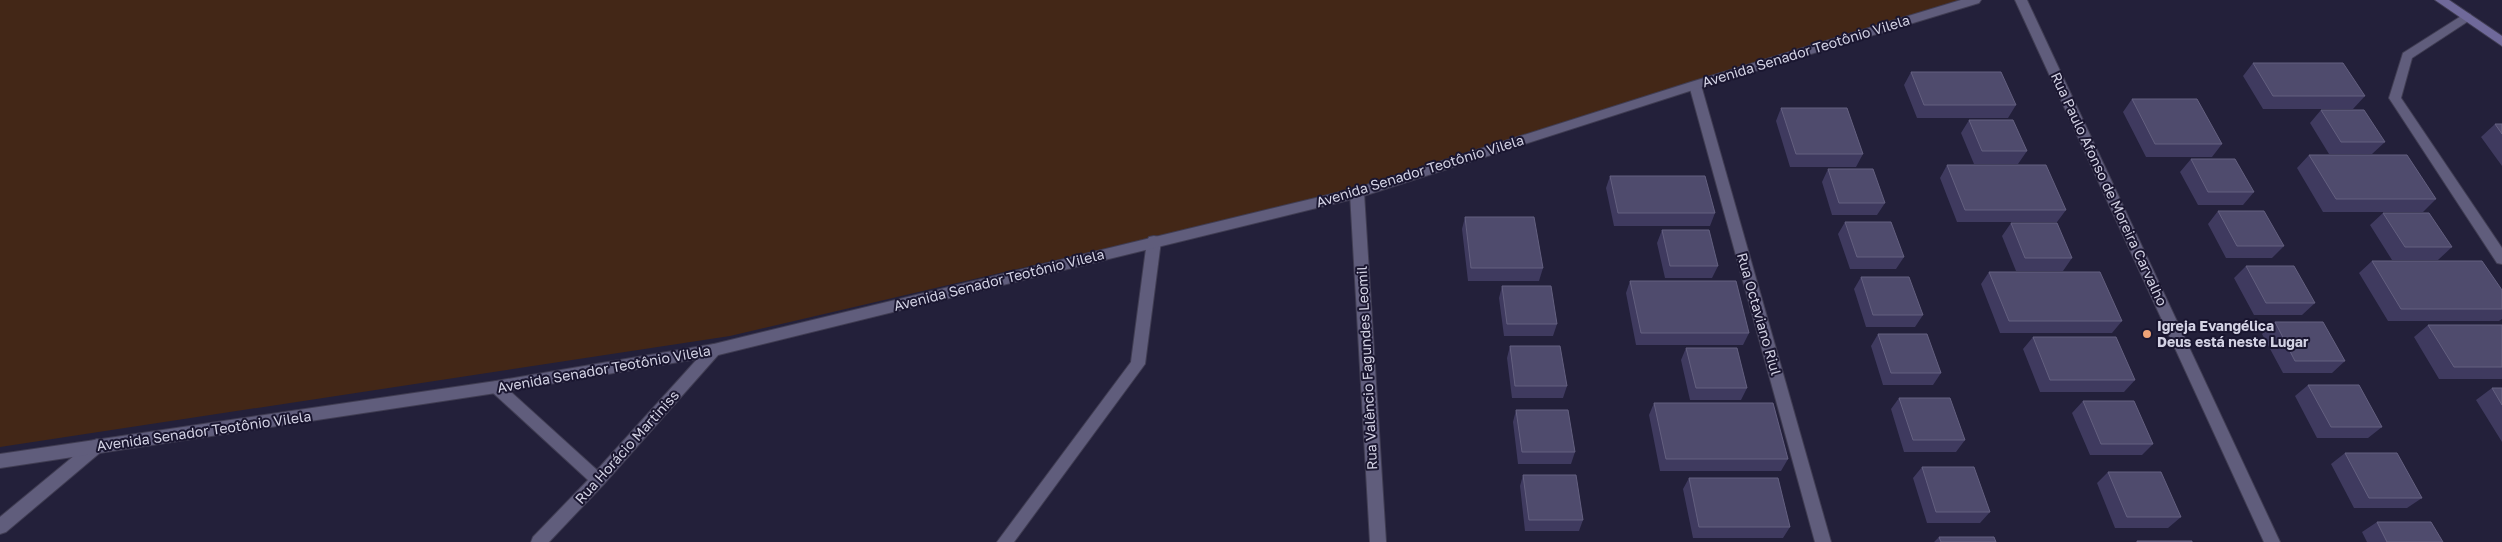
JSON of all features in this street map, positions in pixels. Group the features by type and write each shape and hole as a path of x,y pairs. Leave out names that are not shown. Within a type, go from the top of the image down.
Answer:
{"main road":[{"path":"2442,0 2502,42"}],"street":[{"name":"Avenida Senador Teotônio Vilela","path":"0,461 496,387 714,350 1154,241 1357,194 1695,85 1975,0"},
{"name":"Rua Paulo Afonso de Moreira Carvalho","path":"2021,0 2272,542"},
{"path":"2466,17 2407,56 2394,98 2502,259"},
{"name":"Rua Octaviano Riul","path":"1695,85 1823,542"},
{"name":"Rua Valêncio Fagundes Leomil","path":"1357,194 1378,542"},
{"path":"1005,542 1138,364 1154,241"},
{"name":"Rua Horácio Martiniss","path":"539,542 598,480 714,350"},
{"path":"496,387 598,480"},
{"path":"0,526 97,446"}],"shaded area":[{"path":"0,0 1963,0 1356,190 730,336 0,447"}],"building":[{"path":"2253,63 2343,63 2365,96 2273,96"},
{"path":"1911,72 2001,72 2016,105 1924,105"},
{"path":"2132,99 2197,99 2222,144 2155,144"},
{"path":"1781,108 1847,108 1863,154 1796,154"},
{"path":"2321,110 2364,110 2385,142 2341,142"},
{"path":"1969,120 2013,120 2027,151 1982,151"},
{"path":"2495,124 2502,124 2502,134"},
{"path":"2309,155 2407,155 2436,199 2336,199"},
{"path":"2191,159 2235,159 2254,192 2208,192"},
{"path":"1947,165 2046,165 2066,210 1965,210"},
{"path":"1828,169 1873,169 1885,203 1839,203"},
{"path":"1610,176 1705,176 1715,213 1618,213"},
{"path":"2218,211 2264,211 2284,246 2237,246"},
{"path":"2383,213 2429,213 2452,247 2405,247"},
{"path":"1465,217 1534,217 1543,268 1471,268"},
{"path":"1845,222 1891,222 1904,257 1857,257"},
{"path":"2011,223 2057,223 2072,258 2025,258"},
{"path":"1662,230 1709,230 1718,266 1670,266"},
{"path":"2372,261 2482,261 2502,290 2502,309 2401,309"},
{"path":"2246,266 2294,266 2315,303 2266,303"},
{"path":"1989,272 2100,272 2122,321 2009,321"},
{"path":"1861,277 1909,277 1923,315 1873,315"},
{"path":"1630,281 1736,281 1749,333 1641,333"},
{"path":"1502,286 1551,286 1557,324 1507,324"},
{"path":"2275,322 2323,322 2345,361 2295,361"},
{"path":"2428,325 2502,325 2502,367 2454,367"},
{"path":"1878,334 1927,334 1941,373 1891,373"},
{"path":"2033,337 2116,337 2135,380 2050,380"},
{"path":"1510,346 1560,346 1567,386 1515,386"},
{"path":"1686,348 1737,348 1747,388 1696,388"},
{"path":"2308,385 2359,385 2382,427 2331,427"},
{"path":"2492,388 2502,388 2502,405"},
{"path":"1899,398 1950,398 1965,440 1913,440"},
{"path":"2083,401 2134,401 2153,444 2101,444"},
{"path":"1654,403 1773,403 1788,459 1666,459"},
{"path":"1516,410 1568,410 1575,452 1522,452"},
{"path":"2345,453 2397,453 2422,498 2369,498"},
{"path":"1922,467 1974,467 1990,512 1936,512"},
{"path":"2108,472 2161,472 2181,517 2127,517"},
{"path":"1523,475 1576,475 1583,520 1529,520"},
{"path":"1689,478 1778,478 1790,527 1699,527"},
{"path":"2377,522 2431,522 2443,542 2387,542"},
{"path":"1939,537 1994,537 1996,542 1941,542"},
{"path":"2192,541 2192,542 2137,542"}],"place":[{"name":"Igreja Evangélica Deus está neste Lugar","path":"2147,334"}]}
